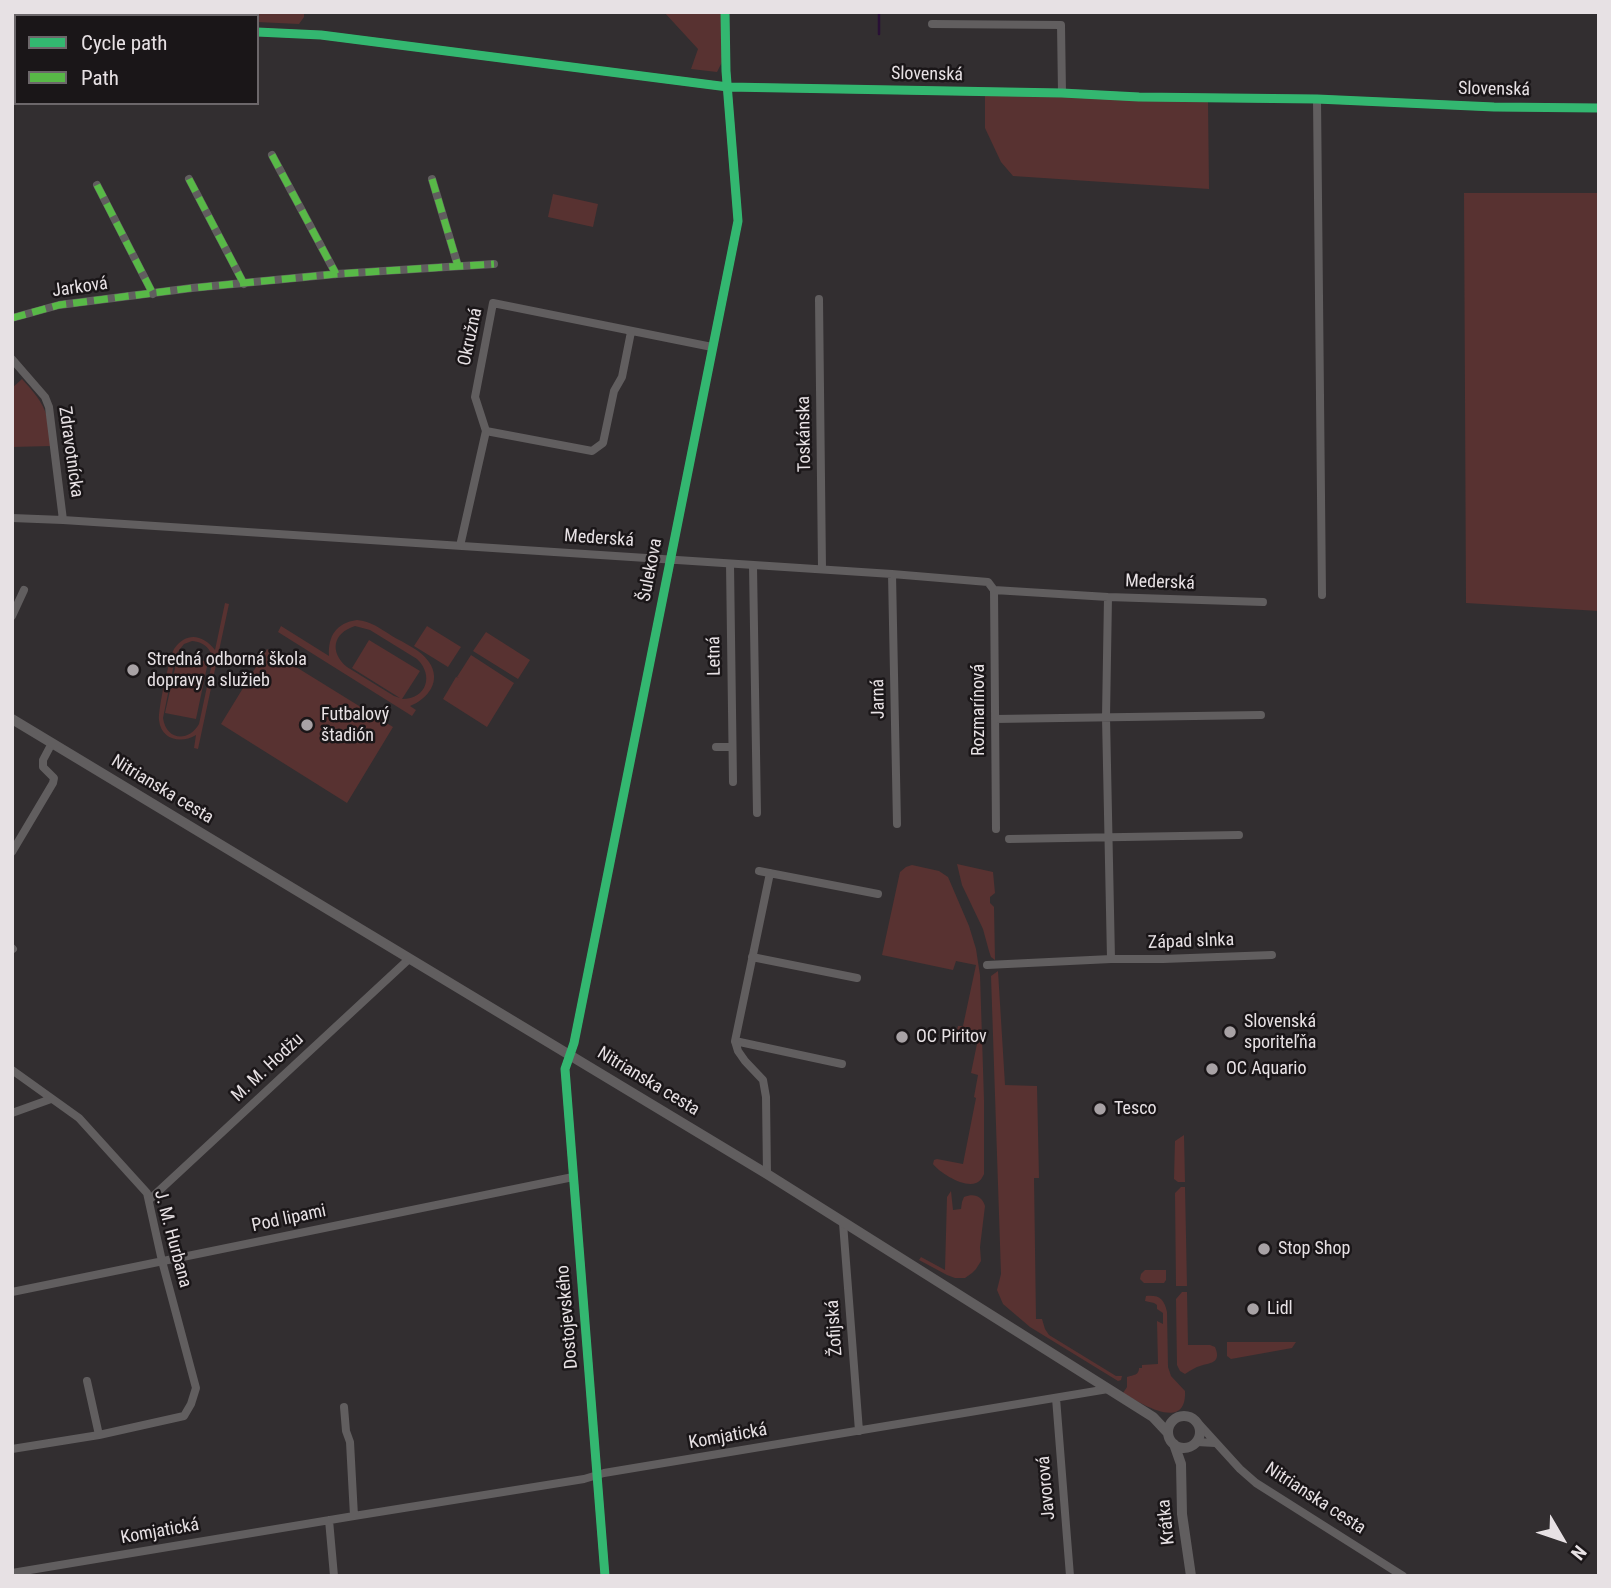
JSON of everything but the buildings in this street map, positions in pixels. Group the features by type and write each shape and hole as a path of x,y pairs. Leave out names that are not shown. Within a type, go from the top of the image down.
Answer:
{"main road":[{"name":"Nitrianska cesta","path":"12,719 767,1174 1153,1417 1168,1433"},
{"path":"1181,1464 1194,1445 1200,1434 1199,1424 1188,1416 1174,1420 1168,1433 1174,1444 1182,1448 1194,1445"},
{"name":"Nitrianska cesta","path":"1153,1417 1174,1420"},
{"name":"Krátka","path":"1174,1444 1181,1464 1182,1514 1191,1576"}],"street":[{"name":"Šulekova","path":"569,1056 738,221 726,71 725,12"},
{"path":"932,24 1061,25 1062,93"},
{"name":"Slovenská","path":"259,32 321,35 728,87 1317,99 1494,107 1599,108"},
{"path":"1317,99 1322,595"},
{"path":"272,155 335,274"},
{"path":"190,179 244,284"},
{"path":"432,180 458,266"},
{"path":"97,185 153,294"},
{"name":"Jarková","path":"12,318 59,305 192,288 335,274 494,264"},
{"name":"Toskánska","path":"819,299 822,569"},
{"name":"Okružná","path":"486,431 475,397 493,303 712,347"},
{"path":"460,546 486,431 592,451 603,443 614,391 622,377 631,332"},
{"name":"Zdravotnícka","path":"12,359 45,397 49,407 63,520"},
{"name":"Mederská","path":"12,519 63,520 892,574 988,582 994,590 1263,602"},
{"name":"Letná","path":"730,564 733,782"},
{"path":"753,565 757,813"},
{"name":"Jarná","path":"892,574 897,824"},
{"path":"12,616 24,590"},
{"name":"Rozmarínová","path":"994,590 996,829"},
{"path":"1108,597 1106,717 1111,959"},
{"path":"995,719 1261,715"},
{"path":"12,852 53,782 54,778 43,767 43,761 52,743"},
{"path":"716,747 732,747"},
{"path":"1009,839 1239,835"},
{"path":"759,871 878,894"},
{"path":"767,1174 764,1080 738,1051 735,1041 771,873"},
{"name":"Západ slnka","path":"987,965 1272,955"},
{"path":"752,957 857,978"},
{"name":"M. M. Hodžu","path":"149,1200 409,959"},
{"path":"735,1041 842,1064"},
{"path":"749,1065 749,1055 758,1046"},
{"name":"Dostojevského","path":"569,1056 565,1069 605,1576"},
{"name":"J. M. Hurbana","path":"12,1070 79,1118 147,1193 195,1388 191,1404 184,1416 99,1435"},
{"path":"12,1113 51,1099"},
{"name":"Pod lipami","path":"12,1292 573,1177"},
{"name":"Žofijská","path":"843,1223 859,1431"},
{"path":"12,1449 99,1435 87,1381"},
{"name":"Komjatická","path":"12,1573 1108,1389"},
{"name":"Javorová","path":"1056,1398 1070,1576"},
{"path":"344,1407 350,1442 354,1516"},
{"name":"Nitrianska cesta","path":"1199,1424 1256,1483 1403,1576"},
{"path":"1194,1445 1215,1443"},
{"path":"329,1520 334,1576"}],"shaded area":[{"path":"12,12 164,12 14,14 12,30"},
{"path":"183,12 304,12 304,17 299,24 259,22 259,14"},
{"path":"664,12 721,12 722,62 717,72 691,69 698,49"},
{"path":"985,95 1208,101 1209,189 1013,176 1001,162 985,128"},
{"path":"1464,193 1599,193 1599,611 1466,603"},
{"path":"553,194 598,204 593,227 548,217"},
{"path":"22,379 37,396 45,412 51,446 12,447 12,388"},
{"path":"225,603 229,604 198,749 194,748 196,735 178,739 164,732 159,720 162,695 172,654 179,643 195,637 215,650","holes":["197,642 210,651 212,658 199,724 189,734 173,735 168,731 163,718 176,654 184,644"]},
{"path":"357,620 376,626 417,650 429,662 433,669 433,682 427,694 410,706 416,710 412,716 278,632 281,626 329,656 330,642 335,632","holes":["355,626 370,630 417,659 422,665 426,679 422,691 417,695 402,699 420,671 369,640 352,668 400,698 347,667 341,661 336,644 342,633"]},
{"path":"427,626 461,647 448,667 414,646"},
{"path":"486,632 530,660 518,679 473,651"},
{"name":"Futbalový štadión","path":"267,649 393,727 347,803 221,724"},
{"path":"178,655 208,662 196,719 165,713"},
{"path":"471,655 514,683 487,727 443,699 456,677 459,678 457,677"},
{"path":"957,864 993,872 995,893 990,897 990,903 994,907 995,960 991,957 983,929 962,885"},
{"path":"912,865 939,871 948,877 976,949 980,975 984,1174 979,1181 971,1184 953,1179 933,1164 937,1159 963,1164 976,1098 978,1075 971,1073 978,1039 975,1035 957,1030 958,1026 963,1026 976,965 956,961 953,970 882,955 900,872"},
{"path":"998,971 1005,1085 1037,1086 1039,1178 1034,1178 1036,1319 1042,1319 1049,1335 1116,1376 1122,1376 1118,1381 1030,1327 1003,1304 997,1290 1001,1274 991,976"},
{"path":"1184,1135 1185,1182 1178,1182 1174,1179 1175,1141"},
{"path":"1185,1187 1187,1286 1176,1286 1175,1193"},
{"path":"951,1191 953,1210 961,1209 964,1197 971,1195 980,1198 985,1206 981,1261 965,1278 947,1275 919,1260 921,1257 945,1270 947,1197"},
{"path":"1145,1270 1166,1270 1166,1280 1164,1283 1144,1283 1140,1279"},
{"path":"1182,1292 1187,1292 1188,1345 1210,1345 1215,1347 1217,1353 1212,1362 1185,1374 1177,1365 1176,1299"},
{"path":"1146,1296 1158,1297 1164,1304 1167,1312 1168,1367 1171,1376 1185,1391 1184,1404 1171,1413 1151,1408 1123,1393 1127,1387 1127,1377 1137,1373 1142,1365 1158,1364 1157,1321 1163,1324 1163,1313 1154,1303 1145,1301"},
{"path":"1227,1342 1296,1342 1292,1348 1231,1359 1227,1356"}],"waterway":[{"path":"879,12 879,34"}],"marked path":[{"path":"272,155 336,274"},
{"path":"189,179 244,284"},
{"path":"432,179 458,266"},
{"path":"97,185 153,294"},
{"path":"12,318 59,305 192,288 336,274 494,264"}],"cycle path":[{"path":"605,1576 565,1069 574,1043 738,221 726,71 725,12"},
{"path":"259,32 321,35 728,87 1317,99 1494,107 1599,108"}],"place":[{"name":"Stredná odborná škola dopravy a služieb","path":"133,670"},
{"name":"Futbalový štadión","path":"307,725"},
{"name":"Slovenská sporiteľňa","path":"1230,1032"},
{"name":"OC Piritov","path":"902,1037"},
{"name":"OC Aquario","path":"1212,1069"},
{"name":"Tesco","path":"1100,1109"},
{"name":"Stop Shop","path":"1264,1249"},
{"name":"Lidl","path":"1253,1309"}]}
